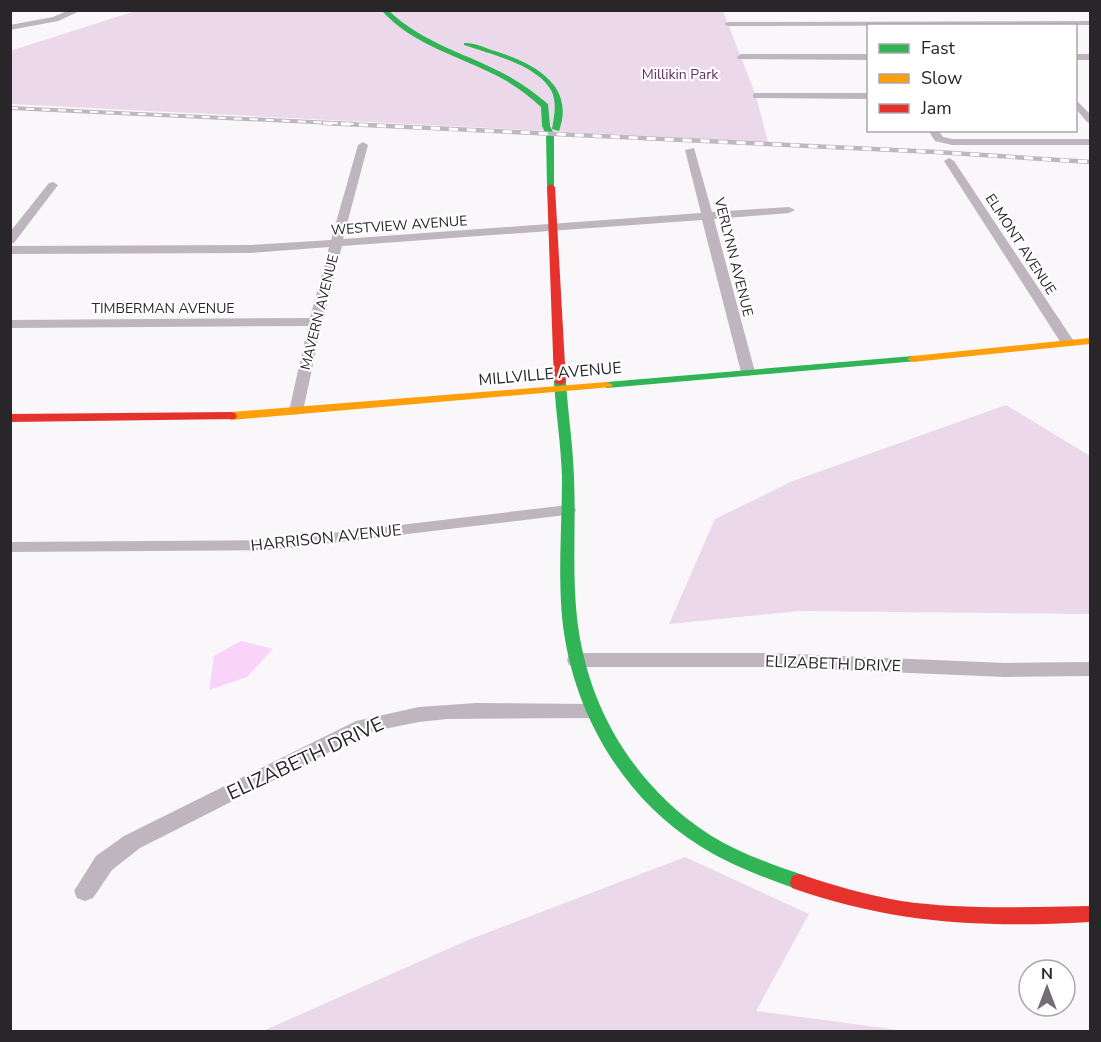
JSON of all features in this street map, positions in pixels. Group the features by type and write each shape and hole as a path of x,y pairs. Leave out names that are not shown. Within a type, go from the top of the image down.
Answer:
{"street":[{"path":"10,28 55,19 78,10"},
{"path":"384,10 387,17 406,31 477,63 529,90 545,106 546,126 550,134 550,229 560,388 567,449 570,615 576,660 592,711 642,788 690,831 754,866 840,896 917,911 999,915 1090,914"},
{"path":"397,10 400,16 413,26 523,64 549,80 559,96 560,108 558,128 550,134"},
{"path":"856,10 867,30"},
{"path":"994,15 1002,24"},
{"path":"728,24 1090,23"},
{"path":"741,57 867,57"},
{"path":"756,96 867,96"},
{"path":"1078,99 1090,120"},
{"path":"936,135 952,142 1090,142"},
{"name":"MAVERN AVENUE","path":"296,411 315,322 363,145"},
{"name":"VERLYNN AVENUE","path":"690,150 748,372"},
{"name":"ELMONT AVENUE","path":"949,161 1068,343"},
{"path":"10,240 53,185"},
{"name":"WESTVIEW AVENUE","path":"10,250 251,249 789,210"},
{"name":"TIMBERMAN AVENUE","path":"10,324 315,322"},
{"name":"MILLVILLE AVENUE","path":"10,418 226,416 860,364 1090,341"},
{"name":"HARRISON AVENUE","path":"10,547 273,545 568,510"},
{"name":"ELIZABETH DRIVE","path":"576,660 770,660 1005,670 1090,669"},
{"name":"ELIZABETH DRIVE","path":"85,891 104,863 132,842 363,726 393,717 426,712 592,711"}],"green space":[{"name":"Millikin Park","path":"165,10 723,11 756,96 768,142 11,104 10,51 132,12"},
{"path":"1006,405 1090,456 1090,614 799,611 669,624 715,519 793,481"},
{"path":"685,857 809,914 756,1011 906,1031 263,1031 468,940"}],"shaded area":[{"path":"241,641 273,649 247,677 209,690 214,656"}],"railway":[{"path":"10,108 355,124"},
{"path":"323,123 936,152 1090,162"}],"traffic: fast":[{"path":"384,10 418,38 506,78 527,90 545,106 546,126 550,134 551,187"},
{"path":"466,44 518,61 547,80 556,93 559,109 556,129"},
{"path":"607,385 913,359"},
{"path":"560,382 567,453 567,577 572,636 578,666 600,725 634,778 678,822 726,852 799,882"}],"traffic: slow":[{"path":"913,359 1090,341"},
{"path":"231,416 607,385"}],"traffic: jam":[{"path":"551,187 560,382"},
{"path":"10,418 231,416"},
{"path":"799,882 862,901 925,912 996,916 1090,914"}]}
